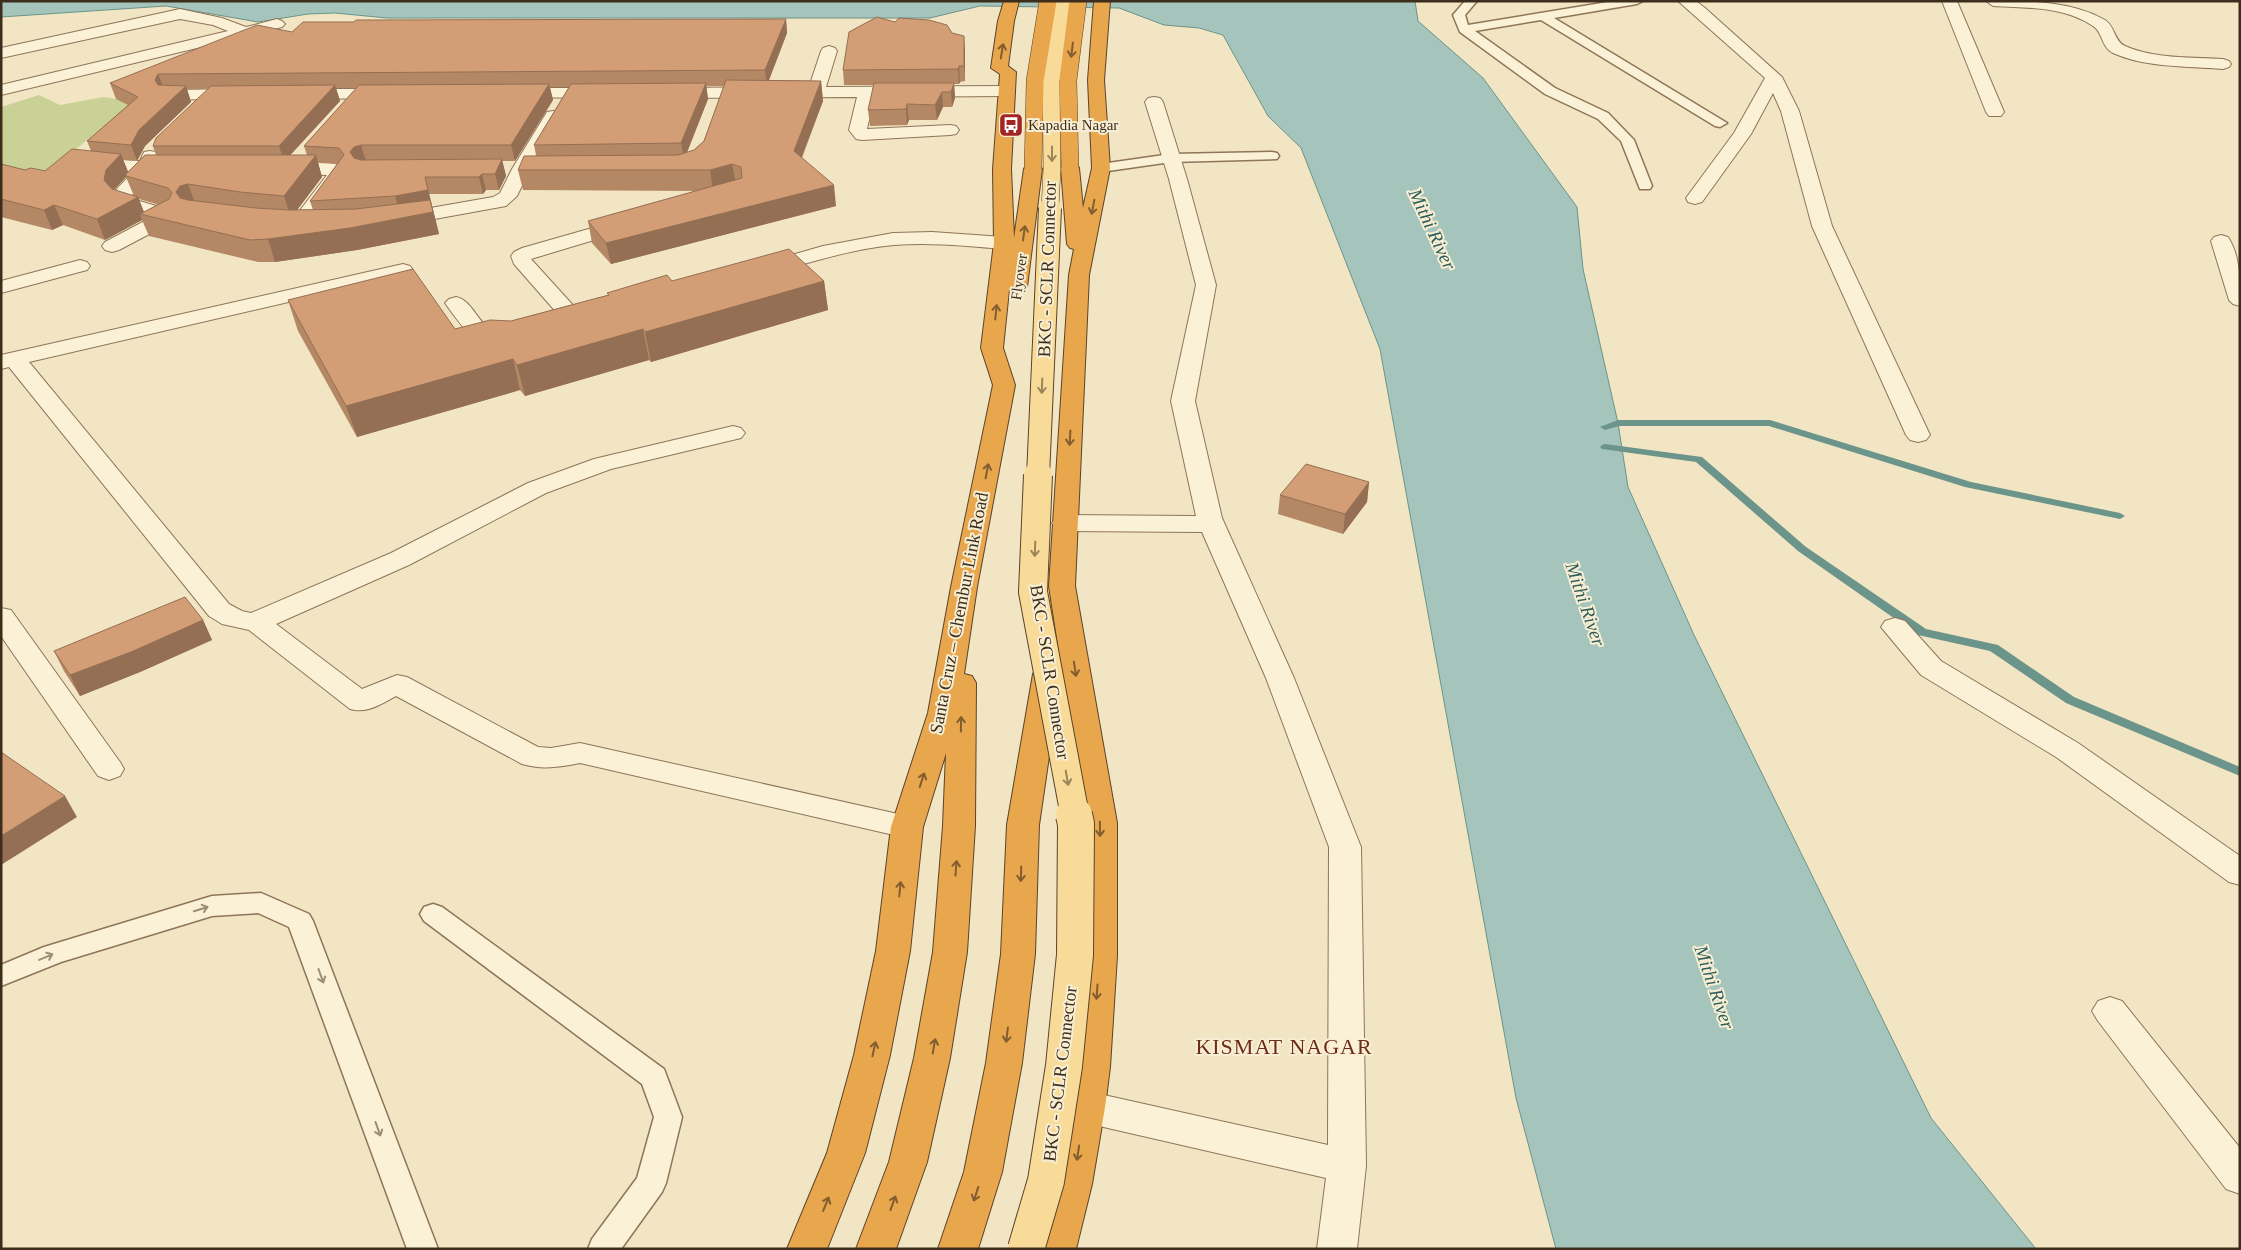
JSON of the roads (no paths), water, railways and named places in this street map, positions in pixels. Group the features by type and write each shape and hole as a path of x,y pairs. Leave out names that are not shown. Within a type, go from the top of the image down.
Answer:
{"highway":[{"name":"Flyover","path":"1004,385 1033,169 1035,81 1048,1"},
{"path":"958,1249 983,1172 1004,1063 1018,954 1023,825 1062,586 1079,275 1070,168 1068,80 1078,1"},
{"name":"Santa Cruz – Chembur Link Road","path":"807,1249 846,1153 872,1055 893,951 907,827 943,714 964,587 1004,385 992,348 1004,243 1002,169 1007,82 999,68 1018,7"},
{"path":"1079,275 1101,168 1096,72 1101,9"},
{"path":"1007,82 1015,66 1018,49"},
{"path":"1007,82 1096,72"},
{"path":"1056,1249 1073,1184 1086,1107 1092,1067 1100,956 1101,823 1062,586"},
{"path":"876,1249 908,1162 932,1058 950,952 959,826 964,587"}],"main road":[{"name":"BKC - SCLR Connector","path":"1026,1249 1046,1181 1064,1066 1075,955 1076,824 1033,592 1052,168 1051,81 1063,1"}],"street":[{"path":"1685,1 1700,11 1774,77 1790,111 1809,185 1822,226 1918,435"},
{"path":"1949,1 1995,112"},
{"path":"1993,1 2031,4 2085,13 2103,26 2111,44 2119,50 2147,56 2223,64"},
{"path":"1,53 180,14 216,21 245,32"},
{"path":"1,90 277,24"},
{"path":"816,92 830,51"},
{"path":"1695,198 1742,134 1774,77"},
{"path":"655,93 868,92 1007,82"},
{"path":"716,110 722,92"},
{"path":"868,92 858,130 862,134 950,130"},
{"path":"498,93 616,93"},
{"path":"380,222 499,202 508,196 530,169 568,93"},
{"path":"192,113 212,94"},
{"path":"170,95 261,94"},
{"path":"280,94 408,94"},
{"path":"340,114 358,94"},
{"path":"1154,102 1206,285 1184,401 1212,524 1280,678 1345,847 1347,1166 1336,1249"},
{"path":"112,246 163,221 169,216 127,205 123,200 123,194 147,169 147,162 158,144"},
{"path":"262,169 297,162 337,170 338,172 289,226 324,226"},
{"path":"86,163 147,169 186,169"},
{"path":"501,169 530,169"},
{"path":"579,324 521,260 521,256 641,219"},
{"path":"748,274 823,252 893,239 932,238 1004,243"},
{"path":"2221,242 2240,300"},
{"path":"1,287 80,266"},
{"path":"404,270 8,360 219,610 226,616 241,621 256,622 400,559 537,488 603,464 733,433"},
{"path":"456,303 479,333 494,343 514,344 523,341"},
{"path":"1065,523 1212,524"},
{"path":"1,616 109,769"},
{"path":"256,622 360,702 397,684 533,757 551,758 580,754 907,827"},
{"path":"1895,627 1931,668 2067,750 2240,873"},
{"path":"2110,1011 2240,1177"},
{"path":"1086,1107 1347,1166"}],"lane":[{"path":"1471,1 1459,15 1464,29 1550,90 1604,116 1627,140 1645,186"},
{"path":"1464,29 1544,18 1637,1"},
{"path":"1544,18 1720,123"},
{"path":"1101,168 1171,158 1272,156"},
{"path":"1,976 53,954 212,906 261,903 300,921 423,1249"},
{"path":"433,914 654,1077 668,1117 651,1183 603,1249"}],"water":[{"name":"Mithi River","path":"1,1 1415,1 1418,21 1483,78 1577,207 1583,269 1618,423 1628,487 1694,635 1931,1118 2036,1249 1556,1249 1516,1098 1380,349 1301,148 1268,116 1223,35 1199,28 1164,25 1119,8 980,6 930,18 387,18 335,13 308,14 258,22 166,6 1,17"}],"waterway":[{"path":"1605,427 1618,423 1770,423 1969,485 2120,516"},
{"path":"1605,447 1699,459 1802,549 1922,632 1994,648 2070,700 2240,772"}],"place":[{"name":"Kapadia Nagar","path":"1011,125"}],"district":[{"name":"KISMAT NAGAR","path":"1284,1046"}]}
